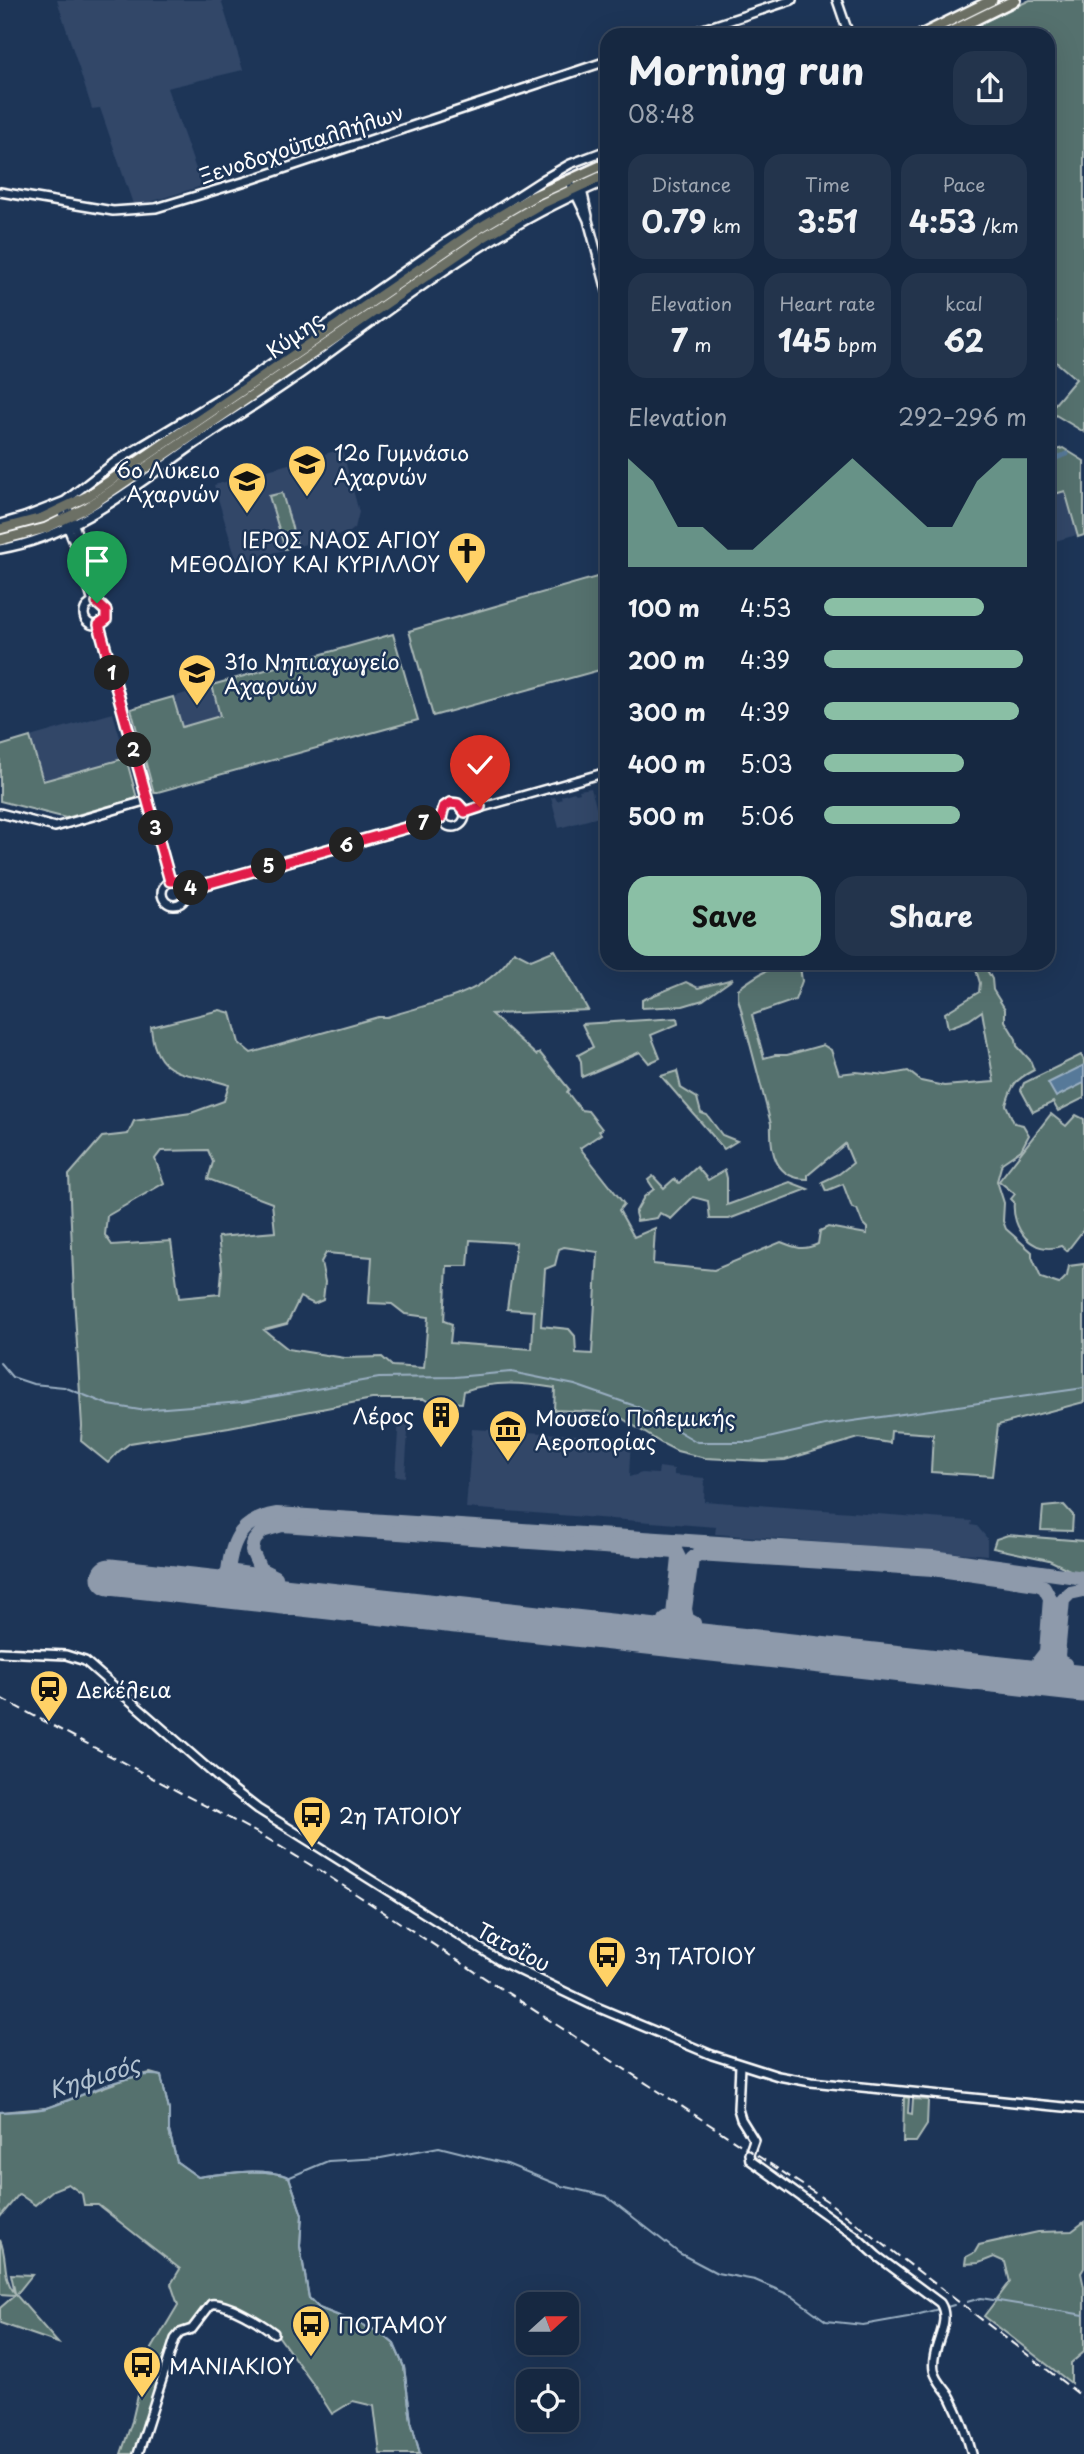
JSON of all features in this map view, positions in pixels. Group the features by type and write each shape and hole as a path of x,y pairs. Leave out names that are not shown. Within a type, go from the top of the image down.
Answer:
{"main road":[{"path":"935,28 992,0"},
{"path":"958,28 1015,0"},
{"name":"Κύμης","path":"576,186 600,168"},
{"name":"Κύμης","path":"0,540 32,532 67,518 128,482 482,238 537,206 600,177"},
{"name":"Κύμης","path":"0,529 67,518"}],"street":[{"path":"706,28 792,0"},
{"path":"837,0 847,28"},
{"name":"Ξενοδοχοϋπαλλήλων","path":"0,192 113,211 156,208 600,63"},
{"path":"0,524 65,500 115,462 226,395 544,178 600,153"},
{"path":"600,182 576,186 600,264"},
{"path":"0,549 28,544 67,518 93,603"},
{"path":"93,603 101,604 106,611 106,620 99,625 92,625 84,617 85,610 93,603"},
{"path":"99,625 170,881"},
{"path":"465,812 600,774"},
{"path":"0,813 55,827 148,800"},
{"path":"450,803 458,804 465,812 464,821 456,827 447,826 441,818 444,807 450,803"},
{"path":"185,890 441,818"},
{"path":"170,881 178,881 185,890 185,897 180,903 168,904 161,893 170,881"},
{"name":"Τατοΐου","path":"0,1652 65,1655 85,1661 222,1781 258,1809 477,1947 524,1973 686,2045 740,2065 811,2082 1084,2109"},
{"path":"740,2065 738,2109 741,2119 754,2138 748,2157 753,2163 853,2235 940,2303 945,2310 946,2318 941,2328 934,2370 952,2400 972,2454"},
{"path":"138,2454 175,2339 180,2333 192,2329 211,2304 216,2303 240,2313 274,2333"}],"shaded area":[{"path":"57,0 221,0 243,70 167,88 202,186 134,207 100,108 92,109"},
{"name":"12ο Γυμνάσιο Αχαρνών","path":"342,449 359,512 355,528 350,532 237,563 214,485"},
{"path":"1065,491 1077,535 1055,541 1055,494"},
{"name":"31ο Νηπιαγωγείο Αχαρνών","path":"212,685 221,716 181,727 173,697"},
{"path":"113,713 126,758 42,781 30,737"},
{"path":"591,788 599,817 559,828 551,798 555,797 557,801 562,799 561,796"},
{"path":"1084,1065 1084,1083 1056,1097 1048,1083"},
{"path":"399,1417 409,1418 405,1477 395,1476"},
{"path":"472,1429 631,1438 629,1477 642,1473 658,1474 659,1467 674,1469 674,1475 705,1478 704,1501 972,1521 971,1525 977,1526 987,1538 987,1555 715,1534 716,1527 466,1508"}],"green space":[{"path":"1030,0 1084,0 1084,432 1055,415 1055,404 1076,379 1055,361 1055,28 971,28"},
{"path":"1063,448 1084,461 1084,535 1078,537 1065,491 1055,494 1055,450"},
{"path":"282,493 297,545 285,549 269,496"},
{"path":"600,576 600,670 433,716 409,631"},
{"path":"393,634 418,720 154,793 131,709 173,697 182,727 220,716 212,685"},
{"path":"30,737 43,781 126,758 137,798 66,818 0,801 0,746"},
{"path":"555,950 588,1010 491,1014 536,1055 540,1053 569,1089 567,1092 581,1110 588,1111 602,1129 599,1131 601,1134 580,1148 624,1204 619,1210 634,1237 655,1228 653,1264 714,1270 781,1242 800,1248 813,1246 818,1244 820,1231 828,1227 867,1234 867,1228 857,1209 852,1208 843,1184 826,1191 822,1182 853,1163 845,1144 808,1175 808,1179 788,1174 777,1162 772,1144 771,1124 738,998 738,989 770,970 801,970 802,981 795,1000 752,1015 764,1058 823,1045 831,1050 839,1074 856,1072 886,1075 908,1071 921,1081 944,1086 994,1082 982,1011 969,1020 948,1028 945,1013 979,992 980,983 976,970 987,970 992,979 993,990 1005,1009 1005,1021 1016,1039 1017,1046 1030,1060 1034,1070 1015,1083 1006,1105 1014,1123 1023,1125 1029,1135 1021,1150 1002,1163 997,1181 1004,1203 1003,1221 1006,1229 1032,1252 1041,1278 1059,1284 1067,1276 1069,1266 1084,1264 1084,1402 998,1425 992,1476 931,1472 933,1434 891,1431 890,1443 859,1438 785,1460 705,1458 677,1451 623,1419 599,1412 554,1410 555,1388 521,1384 487,1385 464,1391 462,1403 424,1399 372,1399 130,1443 108,1463 81,1441 69,1175 102,1137 128,1134 134,1121 191,1113 224,1101 229,1085 188,1075 167,1065 159,1057 151,1027 220,1010 231,1013 239,1043 251,1053 458,995 490,978 514,951 531,960","holes":["208,1150 213,1162 208,1179 272,1203 275,1232 218,1237 222,1270 220,1294 179,1298 171,1241 112,1245 105,1235 107,1216 164,1183 155,1159 161,1151","470,1240 516,1243 507,1309 534,1311 532,1349 450,1343 452,1324 444,1321 447,1266 468,1266","564,1247 598,1252 592,1354 576,1353 575,1336 569,1329 541,1326 545,1269 555,1265 559,1249","326,1253 372,1257 369,1303 392,1304 405,1314 428,1317 424,1368 392,1366 382,1357 345,1358 288,1349 264,1330 287,1324 300,1297 314,1304 323,1300 325,1282 321,1262"]},
{"path":"733,979 703,1000 683,1006 642,1008 642,1000 686,982 698,988"},
{"path":"677,1018 678,1024 651,1035 660,1058 649,1063 640,1052 582,1077 578,1055 593,1047 582,1024"},
{"path":"1081,1055 1084,1060 1084,1098 1058,1111 1053,1102 1033,1112 1021,1090 1024,1083"},
{"path":"677,1071 681,1088 697,1098 701,1113 707,1115 722,1135 737,1141 724,1149 661,1076"},
{"path":"1051,1114 1066,1126 1076,1115 1084,1119 1084,1229 1067,1251 1061,1246 1041,1247 1025,1238 1016,1221 1014,1202 1011,1199 1015,1194 999,1181"},
{"path":"697,1167 708,1180 725,1170 727,1205 790,1182 808,1189 729,1219 710,1219 708,1201 693,1197 671,1219 660,1213 657,1218 637,1221 635,1213 644,1197 654,1189 648,1180 653,1176 664,1188 674,1179 679,1183"},
{"path":"1064,1505 1073,1515 1072,1531 1041,1530 1043,1507"},
{"path":"1008,1535 1084,1541 1084,1575 1049,1560 993,1548 996,1539"},
{"path":"150,2073 161,2076 169,2110 169,2131 177,2162 198,2177 267,2172 289,2177 302,2215 300,2246 309,2298 319,2308 380,2332 394,2344 404,2367 411,2421 420,2454 380,2454 374,2406 353,2401 332,2414 274,2330 214,2300 189,2329 186,2326 173,2335 163,2358 135,2454 121,2454 147,2357 178,2305 171,2284 180,2269 98,2205 84,2205 82,2194 68,2184 53,2190 35,2205 19,2194 0,2217 0,2112 46,2108"},
{"path":"904,2097 909,2098 908,2113 912,2114 913,2099 928,2100 927,2125 916,2142 903,2142"},
{"path":"1084,2222 1084,2268 1081,2273 1084,2287 1084,2352 1071,2363 1071,2383 984,2316 1010,2282 1005,2262 994,2257 979,2263 965,2264 966,2257 975,2252 979,2245 1038,2232 1072,2231"},
{"path":"0,2240 11,2287 15,2293 11,2274 32,2275 16,2295 58,2343 0,2323 0,2308 15,2295 0,2294"}],"waterway":[{"path":"1055,458 1067,454"},
{"path":"0,1363 12,1377 33,1384 64,1387 109,1405 140,1410 242,1402 379,1378 455,1377 511,1372 575,1385 638,1407 697,1442 751,1442 825,1425 1084,1388"},
{"name":"Κηφισός","path":"0,2112 44,2109 121,2080 149,2075 161,2076 169,2110 169,2131 177,2162 198,2177 256,2172 289,2177 302,2215 300,2246 309,2298 319,2308 380,2332 394,2344 404,2367 411,2421 420,2454"},
{"path":"290,2177 328,2161 381,2158 439,2147 507,2164 561,2186 606,2196 679,2253 717,2273 755,2280 792,2296 826,2321 863,2325 939,2309"},
{"path":"967,2302 981,2298 1084,2315"},
{"path":"947,2307 954,2305"}],"taxiway":[{"path":"271,1577 228,1571 232,1549 241,1532 255,1521 277,1514 933,1557 1084,1578"},
{"path":"276,1577 260,1569 252,1551 254,1541 262,1531 282,1525 676,1552 679,1558 673,1615 665,1620 694,1623 687,1619 685,1609 692,1559 698,1554 933,1569 1044,1587 1050,1598 1046,1652 1039,1661 1065,1664 1060,1662 1058,1656 1063,1600 1070,1593 1084,1590"}],"runway":[{"path":"110,1577 1084,1684"}],"railway":[{"path":"0,1698 263,1836 322,1872 827,2201 1084,2398"}],"place":[{"name":"12ο Γυμνάσιο Αχαρνών","path":"307,498"},
{"name":"6ο Λυκειο Αχαρνών","path":"247,515"},
{"name":"ΙΕΡΟΣ ΝΑΟΣ ΑΓΙΟΥ ΜΕΘΟΔΙΟΥ ΚΑΙ ΚΥΡΙΛΛΟΥ","path":"467,585"},
{"name":"31ο Νηπιαγωγείο Αχαρνών","path":"197,707"},
{"name":"Λέρος","path":"441,1449"},
{"name":"Μουσείο Πολεμικής Αεροπορίας","path":"508,1463"},
{"name":"Δεκέλεια","path":"49,1723"},
{"name":"2η ΤΑΤΟΙΟΥ","path":"312,1849"},
{"name":"3η ΤΑΤΟΙΟΥ","path":"607,1989"},
{"name":"ΠΟΤΑΜΟΥ","path":"311,2358"},
{"name":"ΜΑΝΙΑΚΙΟΥ","path":"142,2399"}],"route":[{"path":"97,603 106,611 106,620 99,625 170,881 178,881 185,890 441,818 442,810 450,803 458,804 465,812 480,807"}]}
